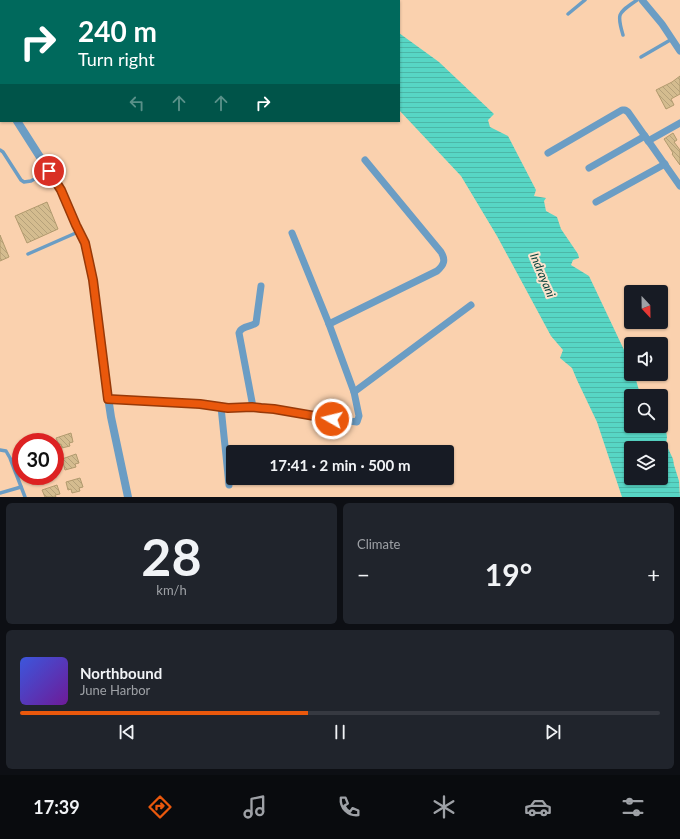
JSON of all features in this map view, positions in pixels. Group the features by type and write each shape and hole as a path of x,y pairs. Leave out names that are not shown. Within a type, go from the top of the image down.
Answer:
{"street":[{"path":"642,0 662,24 680,51"},
{"path":"548,153 622,110 625,110 628,112 680,186"},
{"path":"18,122 61,190 85,243 93,280 108,399 128,497"},
{"path":"589,168 680,123"},
{"path":"329,324 437,271 442,266 444,261 441,252 365,160"},
{"path":"596,202 665,164"},
{"path":"108,399 174,402 228,408 252,407 274,409 357,422 359,416 354,392 329,324 292,233"},
{"path":"252,407 239,333 240,330 256,323 261,286"},
{"path":"354,392 472,305"},
{"path":"222,407 226,452"}],"lane":[{"path":"568,14 585,0"},
{"path":"623,35 620,15 623,10 637,0"},
{"path":"641,57 672,39"},
{"path":"0,150 4,152 24,182 31,181 49,171"},
{"path":"28,254 79,232"},
{"path":"0,450 6,452 10,458 25,497"},
{"path":"0,493 21,487"}],"water":[{"name":"Indrayani","path":"400,34 439,62 494,114 488,120 490,127 508,136 536,190 534,196 546,198 544,201 546,211 557,217 561,229 578,254 579,258 573,260 571,265 589,276 624,350 624,381 636,381 639,389 624,389 624,433 666,433 666,441 624,441 624,485 668,485 668,448 673,459 679,481 680,497 622,497 597,422 572,368 560,358 563,350 551,336 497,236 461,176 400,111"}],"building":[{"path":"680,76 680,94 671,99 674,105 666,109 656,90"},
{"path":"673,133 677,140 674,142 680,150 680,165 664,139"},
{"path":"47,202 58,229 27,243 15,216"},
{"path":"0,235 9,257 0,261"},
{"path":"71,433 73,442 69,443 70,446 64,448 64,435"},
{"path":"76,454 79,463 75,464 76,467 65,470 64,458"},
{"path":"80,478 83,487 79,488 80,491 72,493 71,489 68,490 66,482"},
{"path":"57,485 60,494 55,495 56,497 45,497 42,490"}],"route":[{"path":"49,171 61,190 85,243 93,280 108,399 151,402 162,401 228,408 252,407 274,409 332,419"}]}
